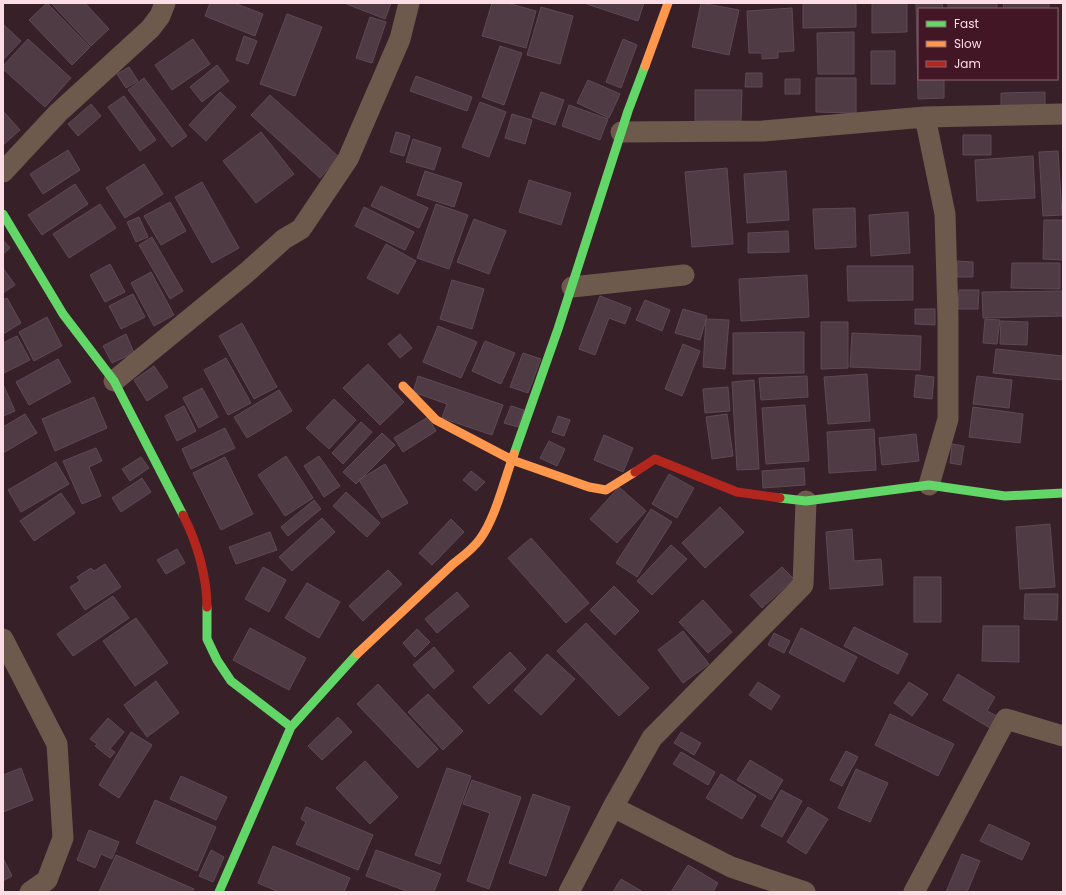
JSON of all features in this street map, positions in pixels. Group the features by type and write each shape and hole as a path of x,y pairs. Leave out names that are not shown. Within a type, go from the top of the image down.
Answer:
{"street":[{"path":"3,172 58,113 150,29 160,16 165,3"},
{"path":"114,380 246,274 284,239 301,229 348,159 400,39 409,3"},
{"path":"219,892 292,727 347,663 452,564 468,553 481,538 491,518 512,460 572,287 621,132 668,3"},
{"path":"621,132 763,131 925,117 1063,114"},
{"path":"925,117 945,214 948,316 948,419 929,485"},
{"path":"3,214 63,314 114,380 134,422 193,534 207,593 207,639 217,660 231,681 292,727"},
{"path":"572,287 684,275"},
{"path":"403,386 436,420 512,460 589,487 606,490 655,459 737,492 806,501 929,485 1005,496 1063,493"},
{"path":"569,892 613,807 652,738 803,585 806,501"},
{"path":"3,639 57,744 63,838 47,880 30,892"},
{"path":"914,892 1006,719 1063,736"},
{"path":"613,807 731,867 805,892"}],"building":[{"path":"47,3 90,47 72,65 29,20"},
{"path":"51,3 85,3 109,29 91,46"},
{"path":"210,3 234,3 263,14 255,36 205,16"},
{"path":"344,3 391,3 385,19"},
{"path":"492,3 507,3 536,11 526,48 482,36"},
{"path":"584,3 644,3 638,21"},
{"path":"701,3 739,10 729,55 692,47"},
{"path":"803,3 856,3 856,27 803,28"},
{"path":"872,3 907,3 907,32 872,33"},
{"path":"916,3 942,3 943,8 918,8 918,80 944,80 944,98 918,99"},
{"path":"948,3 997,3 997,8 948,8"},
{"path":"1003,3 1049,3 1049,8 1004,8"},
{"path":"541,7 573,16 560,64 527,55"},
{"path":"792,8 794,51 778,52 778,58 762,59 762,53 749,53 747,11"},
{"path":"287,14 322,27 295,96 260,84"},
{"path":"370,17 386,22 372,63 356,58"},
{"path":"3,24 21,41 3,60"},
{"path":"854,32 854,74 818,74 817,33"},
{"path":"244,36 257,41 248,64 236,60"},
{"path":"28,39 71,78 45,107 3,69 3,66"},
{"path":"193,39 210,64 172,90 155,65"},
{"path":"623,39 637,45 621,88 606,82"},
{"path":"500,46 522,53 504,105 482,97"},
{"path":"871,51 895,51 895,84 871,84"},
{"path":"217,65 229,81 202,102 190,87"},
{"path":"129,67 138,81 126,88 117,74"},
{"path":"746,73 762,73 762,87 745,87"},
{"path":"416,76 472,97 467,111 410,91"},
{"path":"144,78 187,136 172,147 128,90"},
{"path":"816,78 856,78 856,113 816,112"},
{"path":"785,79 800,79 800,94 785,94"},
{"path":"588,80 620,94 609,118 577,103"},
{"path":"695,90 742,90 741,121 695,121"},
{"path":"220,92 236,107 206,141 189,125"},
{"path":"541,92 564,100 555,125 532,117"},
{"path":"1045,92 1045,108 1001,108 1001,93"},
{"path":"270,95 339,157 320,178 251,115"},
{"path":"124,96 156,140 140,151 108,107"},
{"path":"480,102 506,112 489,157 462,147"},
{"path":"91,104 101,116 78,136 68,124"},
{"path":"569,105 608,119 600,140 562,126"},
{"path":"3,111 20,130 3,145"},
{"path":"512,114 532,120 525,144 505,138"},
{"path":"261,132 294,174 256,203 223,161"},
{"path":"396,132 410,136 404,156 390,152"},
{"path":"963,135 991,135 991,155 963,155"},
{"path":"413,139 441,148 434,170 406,162"},
{"path":"68,150 80,170 43,194 30,174"},
{"path":"1058,151 1062,215 1043,216 1039,152"},
{"path":"1033,156 1035,198 977,201 975,160"},
{"path":"144,164 163,194 125,218 106,188"},
{"path":"727,168 733,244 692,247 685,172"},
{"path":"425,171 462,183 454,207 417,195"},
{"path":"786,171 789,220 747,223 744,174"},
{"path":"529,180 571,193 561,225 519,212"},
{"path":"202,182 239,248 212,263 175,197"},
{"path":"75,184 88,204 42,235 28,215"},
{"path":"381,186 428,208 419,228 371,206"},
{"path":"170,202 186,231 161,245 144,216"},
{"path":"100,204 116,228 69,258 53,234"},
{"path":"436,204 468,215 449,269 417,258"},
{"path":"364,207 414,232 405,250 355,226"},
{"path":"855,208 856,247 815,249 813,209"},
{"path":"908,212 910,253 871,256 869,215"},
{"path":"139,217 148,237 136,242 127,222"},
{"path":"474,219 506,231 489,274 457,262"},
{"path":"1044,220 1063,220 1063,260 1043,259"},
{"path":"788,231 789,252 748,253 748,233"},
{"path":"152,237 183,291 170,299 139,245"},
{"path":"3,240 10,248 3,254"},
{"path":"386,244 416,261 398,294 367,278"},
{"path":"957,261 973,262 973,277 957,277"},
{"path":"1012,263 1060,263 1060,289 1011,288"},
{"path":"110,264 125,292 105,302 90,275"},
{"path":"847,266 913,266 913,300 848,301"},
{"path":"3,268 15,285 3,293"},
{"path":"151,272 174,315 154,326 131,283"},
{"path":"807,275 809,317 741,321 739,279"},
{"path":"452,280 484,289 472,329 440,319"},
{"path":"959,290 979,290 978,309 958,309"},
{"path":"1063,291 1063,316 983,318 982,292"},
{"path":"133,294 145,317 121,329 109,306"},
{"path":"600,296 631,308 625,324 609,318 595,355 579,349"},
{"path":"7,298 21,323 3,334 3,300"},
{"path":"645,300 670,310 662,331 636,320"},
{"path":"683,309 707,316 700,340 675,333"},
{"path":"915,309 935,309 935,325 915,324"},
{"path":"47,317 62,346 34,361 19,332"},
{"path":"706,319 729,320 725,369 703,367"},
{"path":"985,319 1000,320 997,344 983,343"},
{"path":"1001,321 1028,322 1027,345 1000,344"},
{"path":"821,322 848,322 848,368 821,369"},
{"path":"242,323 277,387 254,399 219,336"},
{"path":"438,326 477,342 461,378 423,362"},
{"path":"804,332 804,373 733,374 733,333"},
{"path":"852,333 921,336 920,370 850,367"},
{"path":"126,334 134,353 112,363 103,346"},
{"path":"400,334 412,348 400,358 388,344"},
{"path":"17,336 30,360 4,373 3,343"},
{"path":"485,341 515,353 501,384 472,371"},
{"path":"683,344 700,351 682,396 665,389"},
{"path":"996,349 1063,356 1063,380 993,373"},
{"path":"523,353 541,359 528,393 510,387"},
{"path":"226,358 251,403 228,415 204,370"},
{"path":"58,359 71,382 29,405 16,382"},
{"path":"368,364 404,402 380,425 343,388"},
{"path":"154,366 168,387 147,401 134,380"},
{"path":"867,374 870,421 828,424 824,377"},
{"path":"916,375 934,377 932,399 914,397"},
{"path":"418,376 503,405 492,435 442,418 447,404 413,392"},
{"path":"807,376 808,397 761,400 759,378"},
{"path":"977,376 1012,380 1009,408 973,404"},
{"path":"754,380 759,469 737,470 732,382"},
{"path":"3,384 15,411 3,416"},
{"path":"728,387 730,411 705,413 703,389"},
{"path":"202,388 218,417 199,428 183,398"},
{"path":"279,390 292,411 247,438 234,417"},
{"path":"94,397 107,428 55,451 42,419"},
{"path":"334,399 356,420 329,449 306,428"},
{"path":"805,405 809,461 766,464 762,408"},
{"path":"184,406 196,431 177,441 165,416"},
{"path":"511,406 524,410 518,427 504,423"},
{"path":"973,407 1023,414 1020,443 969,437"},
{"path":"25,414 37,433 3,453 3,427"},
{"path":"727,414 733,456 712,459 706,417"},
{"path":"558,416 570,420 564,436 552,432"},
{"path":"428,417 436,431 403,452 394,438"},
{"path":"361,422 372,432 343,464 332,453"},
{"path":"225,428 235,448 191,469 182,449"},
{"path":"874,429 876,470 829,473 827,432"},
{"path":"382,433 395,445 356,484 343,472"},
{"path":"916,434 919,461 882,465 879,438"},
{"path":"604,435 633,448 623,472 594,460"},
{"path":"549,441 565,449 557,466 540,458"},
{"path":"952,444 964,446 961,465 950,463"},
{"path":"96,448 102,461 89,467 101,496 82,504 63,461"},
{"path":"286,456 313,498 285,516 258,475"},
{"path":"319,456 340,486 324,497 304,466"},
{"path":"141,457 149,468 130,481 122,469"},
{"path":"225,457 253,514 221,530 193,473"},
{"path":"56,462 69,484 21,512 8,490"},
{"path":"385,464 408,503 382,518 359,480"},
{"path":"804,468 805,485 763,488 762,471"},
{"path":"471,471 485,482 476,491 463,480"},
{"path":"669,474 694,488 677,518 652,504"},
{"path":"142,478 151,492 121,512 112,498"},
{"path":"619,487 646,511 617,543 590,519"},
{"path":"346,492 380,523 367,537 333,506"},
{"path":"61,493 75,513 34,541 20,521"},
{"path":"314,500 321,509 288,536 281,527"},
{"path":"720,507 744,532 705,568 682,543"},
{"path":"651,509 672,522 637,577 616,563"},
{"path":"322,518 335,532 292,571 279,557"},
{"path":"451,519 464,532 432,565 419,553"},
{"path":"1050,524 1055,587 1020,589 1016,527"},
{"path":"852,529 854,561 881,559 883,585 830,589 826,532"},
{"path":"270,532 277,550 236,564 229,547"},
{"path":"531,538 589,603 566,623 508,558"},
{"path":"671,545 687,559 652,595 637,581"},
{"path":"177,549 185,563 166,574 157,560"},
{"path":"105,564 121,587 85,610 70,587 80,581 77,577 91,568 94,571"},
{"path":"263,567 286,580 269,612 245,599"},
{"path":"782,567 794,579 762,608 750,595"},
{"path":"388,570 402,584 363,621 349,606"},
{"path":"914,577 941,577 941,622 914,622"},
{"path":"307,583 340,602 319,638 285,618"},
{"path":"614,586 639,611 615,635 590,610"},
{"path":"457,592 469,606 437,633 425,619"},
{"path":"1025,594 1058,594 1057,620 1024,619"},
{"path":"113,596 129,618 73,656 57,634"},
{"path":"703,600 732,632 708,653 679,622"},
{"path":"136,618 168,663 135,686 103,641"},
{"path":"586,623 649,688 619,716 557,651"},
{"path":"983,626 1019,626 1019,662 982,661"},
{"path":"854,627 908,654 898,674 844,646"},
{"path":"250,628 306,658 289,690 233,660"},
{"path":"801,628 857,657 844,682 789,653"},
{"path":"417,629 430,642 415,657 403,643"},
{"path":"683,631 709,664 683,683 658,650"},
{"path":"774,633 790,641 784,653 768,645"},
{"path":"434,647 454,671 434,689 413,665"},
{"path":"510,652 526,669 489,704 473,687"},
{"path":"547,654 575,679 541,715 514,690"},
{"path":"958,674 995,697 987,711 997,716 990,728 943,700"},
{"path":"156,681 179,713 147,737 124,705"},
{"path":"758,682 780,696 771,710 749,695"},
{"path":"909,682 928,694 912,716 894,703"},
{"path":"378,684 438,749 418,768 357,704"},
{"path":"428,694 463,731 443,750 408,712"},
{"path":"890,714 954,744 938,776 875,745"},
{"path":"338,717 352,732 322,760 308,746"},
{"path":"108,718 124,732 110,749 115,752 110,758 95,746 97,744 90,739"},
{"path":"131,732 152,745 119,798 99,785"},
{"path":"681,732 701,743 694,755 674,743"},
{"path":"846,751 858,757 842,786 830,780"},
{"path":"681,752 715,772 708,785 673,764"},
{"path":"750,760 783,780 771,800 737,780"},
{"path":"365,761 398,797 370,824 336,788"},
{"path":"21,768 33,800 3,812 3,775"},
{"path":"447,768 471,776 440,864 415,855"},
{"path":"856,769 888,783 870,822 838,808"},
{"path":"721,774 756,796 742,819 706,798"},
{"path":"181,776 227,797 216,820 170,799"},
{"path":"472,780 521,797 489,889 467,881 490,813 463,804"},
{"path":"781,790 802,801 782,837 761,826"},
{"path":"533,794 570,807 546,876 509,863"},
{"path":"155,800 216,827 197,871 136,843"},
{"path":"306,807 373,835 358,870 296,844 306,822 301,819"},
{"path":"808,807 828,819 806,854 787,842"},
{"path":"989,824 1030,843 1022,860 980,841"},
{"path":"89,830 119,842 112,859 101,854 95,868 77,860"},
{"path":"273,846 350,878 344,892 279,892 258,883"},
{"path":"211,850 224,857 213,882 199,876"},
{"path":"376,850 441,874 434,892 409,892 366,876"},
{"path":"962,854 980,861 967,892 946,892"},
{"path":"116,855 194,889 192,892 99,892"},
{"path":"3,858 12,876 3,881"},
{"path":"688,865 718,883 713,892 671,892"},
{"path":"621,879 643,892 613,892"}],"traffic: fast":[{"path":"514,454 558,329 628,111 645,66"},
{"path":"3,214 63,314 114,381 183,515"},
{"path":"780,498 806,501 929,485 1005,496 1063,493"},
{"path":"207,607 207,639 217,660 231,681 291,727"},
{"path":"219,892 291,727 357,654"}],"traffic: slow":[{"path":"645,66 668,3"},
{"path":"403,386 436,420 512,460 589,487 606,490 635,472"},
{"path":"357,654 477,543 491,520 514,454"}],"traffic: jam":[{"path":"635,472 655,459 737,492 780,498"},
{"path":"183,515 197,548 203,572 207,596 207,607"}]}
